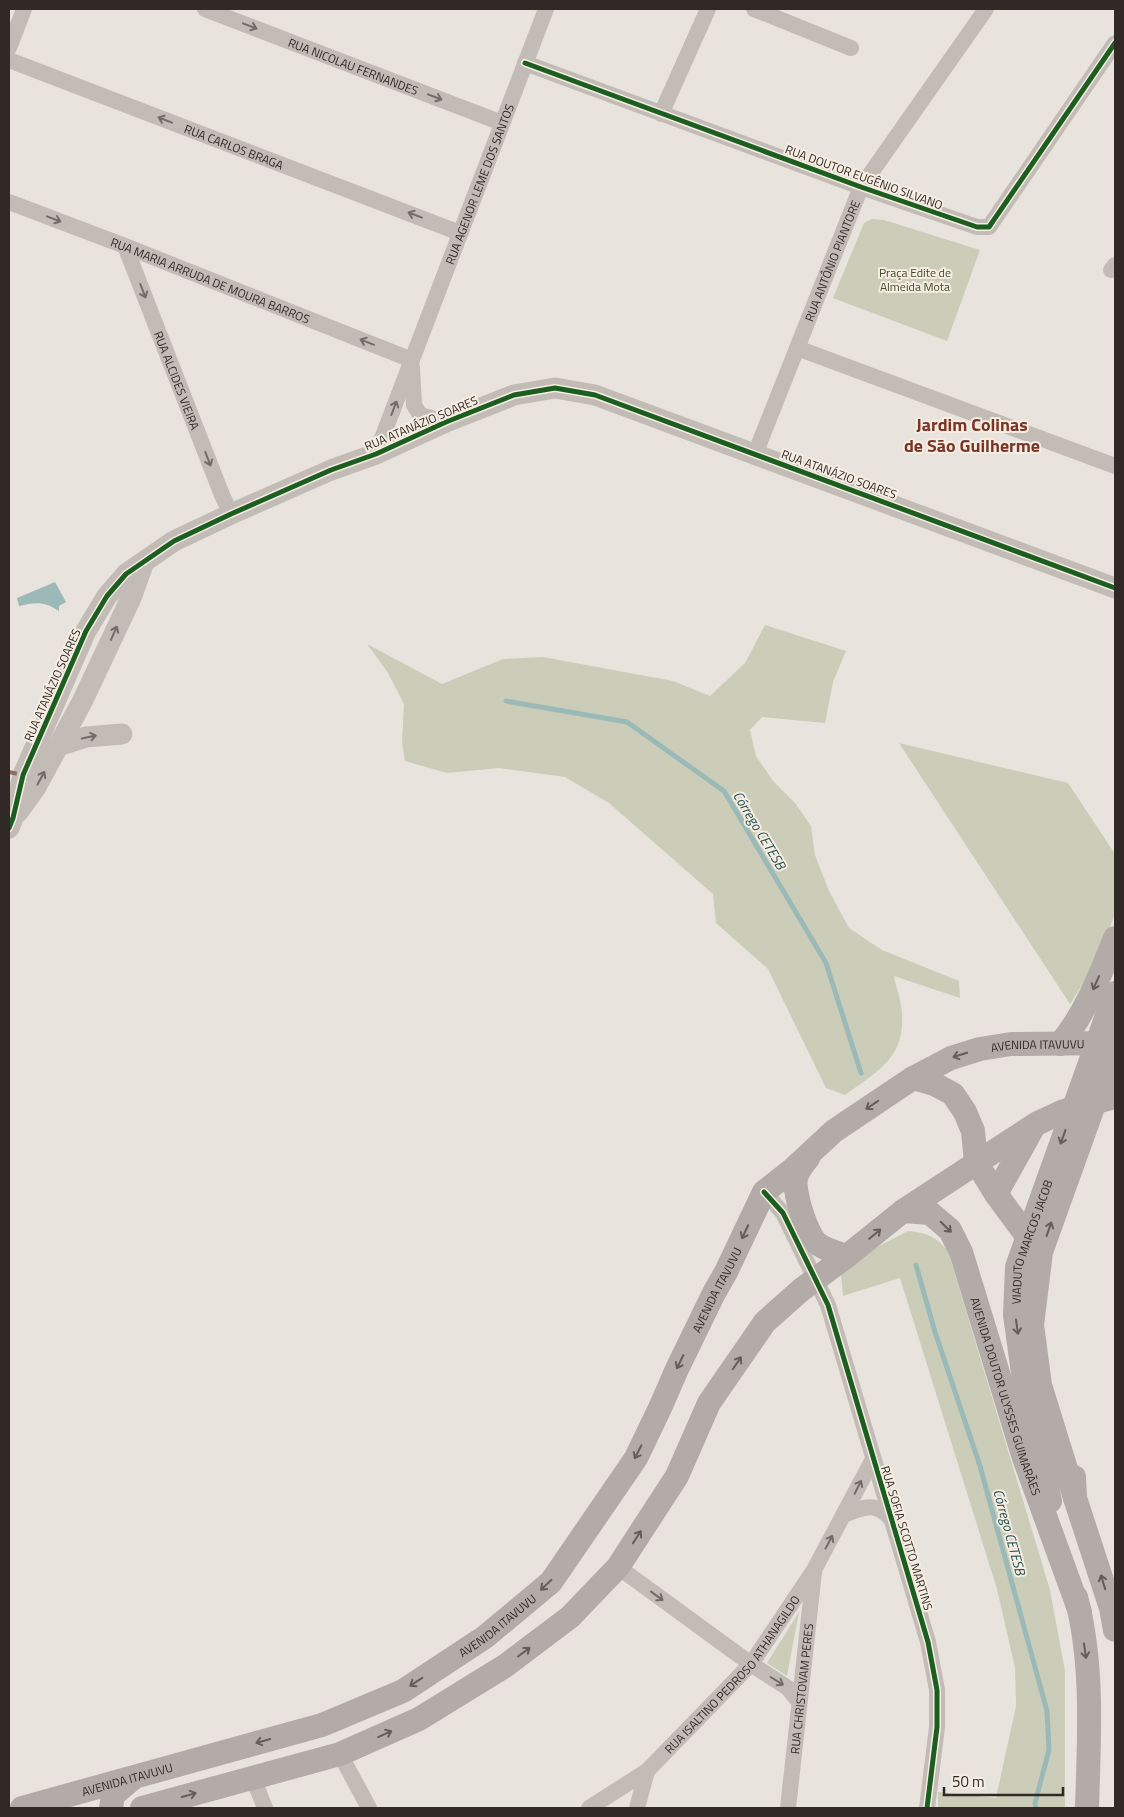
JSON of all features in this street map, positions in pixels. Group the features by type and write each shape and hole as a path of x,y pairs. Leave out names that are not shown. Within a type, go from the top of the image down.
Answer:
{"main road":[{"path":"1060,1044 1071,1031 1081,1014 1095,987 1115,938"},
{"name":"VIADUTO MARCOS JACOB","path":"1050,1501 1024,1380 1015,1315 1017,1268 1115,992"},
{"name":"AVENIDA ITAVUVU","path":"22,1808 331,1721 403,1690 485,1637 551,1582 636,1458 714,1292 726,1272 764,1192 834,1131 913,1078 951,1058 980,1049 1012,1044 1115,1045"},
{"name":"VIADUTO MARCOS JACOB","path":"1076,1498 1040,1385 1032,1325 1041,1252 1115,1045"},
{"path":"142,1808 340,1754 419,1719 505,1666 570,1617 618,1567 677,1476 709,1403 765,1322 801,1290 903,1211 1036,1124 1064,1111 1088,1095 1115,1063"},
{"path":"913,1078 934,1084 953,1094 965,1112 973,1131 976,1162 996,1194 1028,1236 1034,1253 1038,1275 1036,1300 1041,1341 1071,1459 1076,1498 1111,1608 1115,1630"},
{"path":"1064,1111 1115,1097"},
{"path":"996,1194 1036,1124"},
{"path":"943,1184 968,1151 973,1131"},
{"path":"813,1150 799,1170 795,1180 798,1202 807,1228 816,1244 847,1256"},
{"name":"AVENIDA DOUTOR ULYSSES GUIMARÃES","path":"903,1211 930,1213 950,1230 961,1252 1024,1458 1080,1612"},
{"name":"AVENIDA DOUTOR ULYSSES GUIMARÃES","path":"1050,1501 1080,1612 1087,1664 1087,1808"},
{"path":"310,1728 328,1737 340,1754"},
{"path":"111,1808 114,1795 134,1777"}],"street":[{"path":"9,48 24,9"},
{"name":"RUA NICOLAU FERNANDES","path":"205,9 502,123"},
{"name":"RUA AGENOR LEME DOS SANTOS","path":"376,454 546,9"},
{"path":"661,114 708,9"},
{"path":"754,9 851,48"},
{"name":"RUA ANTÔNIO PIANTORE","path":"755,454 861,187 986,9"},
{"name":"RUA DOUTOR EUGÊNIO SILVANO","path":"525,63 861,187 977,227 989,227 1115,44"},
{"name":"RUA CARLOS BRAGA","path":"9,60 460,233"},
{"name":"RUA MARIA ARRUDA DE MOURA BARROS","path":"9,202 412,360"},
{"name":"RUA ALCIDES VIEIRA","path":"125,246 231,514"},
{"path":"797,348 1115,466"},
{"name":"RUA AGENOR LEME DOS SANTOS","path":"412,360 414,405 420,415 446,422"},
{"name":"RUA ATANÁZIO SOARES","path":"11,823 16,774 76,656 86,631 114,586 126,574 174,541 231,514 331,470 376,454 446,422 514,395 555,388 595,394 1115,588"},
{"name":"RUA ATANÁZIO SOARES","path":"11,823 36,787 82,702 131,598 144,562"},
{"path":"76,656 73,684 74,690 82,702"},
{"path":"58,746 86,737 122,734"},
{"path":"764,1192 783,1213 816,1280"},
{"name":"RUA SOFIA SCOTTO MARTINS","path":"816,1280 828,1305 928,1642 937,1690 937,1727 928,1808"},
{"name":"RUA ISALTINO PEDROSO ATHANAGILDO","path":"590,1808 647,1771 751,1664 814,1570 873,1459"},
{"path":"844,1515 859,1508 873,1507 884,1511 890,1519"},
{"path":"618,1567 751,1664 788,1688 799,1702"},
{"name":"RUA CHRISTOVAM PERES","path":"788,1808 814,1570"},
{"path":"340,1754 369,1808"},
{"path":"636,1808 647,1771"},
{"path":"253,1778 265,1808"}],"green space":[{"name":"Praça Edite de Almeida Mota","path":"872,219 884,220 980,250 947,341 833,298 864,223"},
{"path":"765,625 846,651 833,682 825,723 762,717 750,730 756,756 773,781 795,803 811,826 815,855 829,891 849,928 882,950 959,981 960,998 894,976 902,1009 902,1029 899,1042 886,1063 845,1095 826,1088 768,969 716,923 713,894 609,803 565,777 499,768 447,773 405,761 402,743 404,704 388,673 367,644 442,684 503,659 543,657 673,681 710,696 745,663"},
{"path":"899,743 1068,783 1115,854 1115,914 1094,967 1070,1004"},
{"path":"908,1231 930,1236 948,1251 1050,1590 1065,1671 1065,1808 938,1808 938,1792 996,1798 1016,1706 1015,1668 997,1589 900,1278 843,1296 841,1275 871,1250"},
{"path":"799,1612 787,1676 767,1663"}],"water":[{"path":"55,582 66,602 59,606 59,611 49,605 40,603 19,606 17,598"}],"waterway":[{"name":"Córrego CETESB","path":"506,701 627,722 724,791 826,963 861,1073"},
{"name":"Córrego CETESB","path":"916,1265 935,1332 980,1466 1047,1711 1049,1750 1035,1803 1036,1808"}],"marked path":[{"path":"9,772 23,775"}],"cycle path":[{"path":"525,63 861,187 977,227 989,227 1115,43"},
{"path":"9,828 23,775 86,631 107,596 126,574 174,541 231,514 331,470 376,454 446,422 514,395 555,388 595,395 1115,588"},
{"path":"764,1192 783,1213 828,1305 928,1642 937,1690 937,1727 927,1808"}],"district":[{"name":"Jardim Colinas de São Guilherme","path":"972,434"}]}
